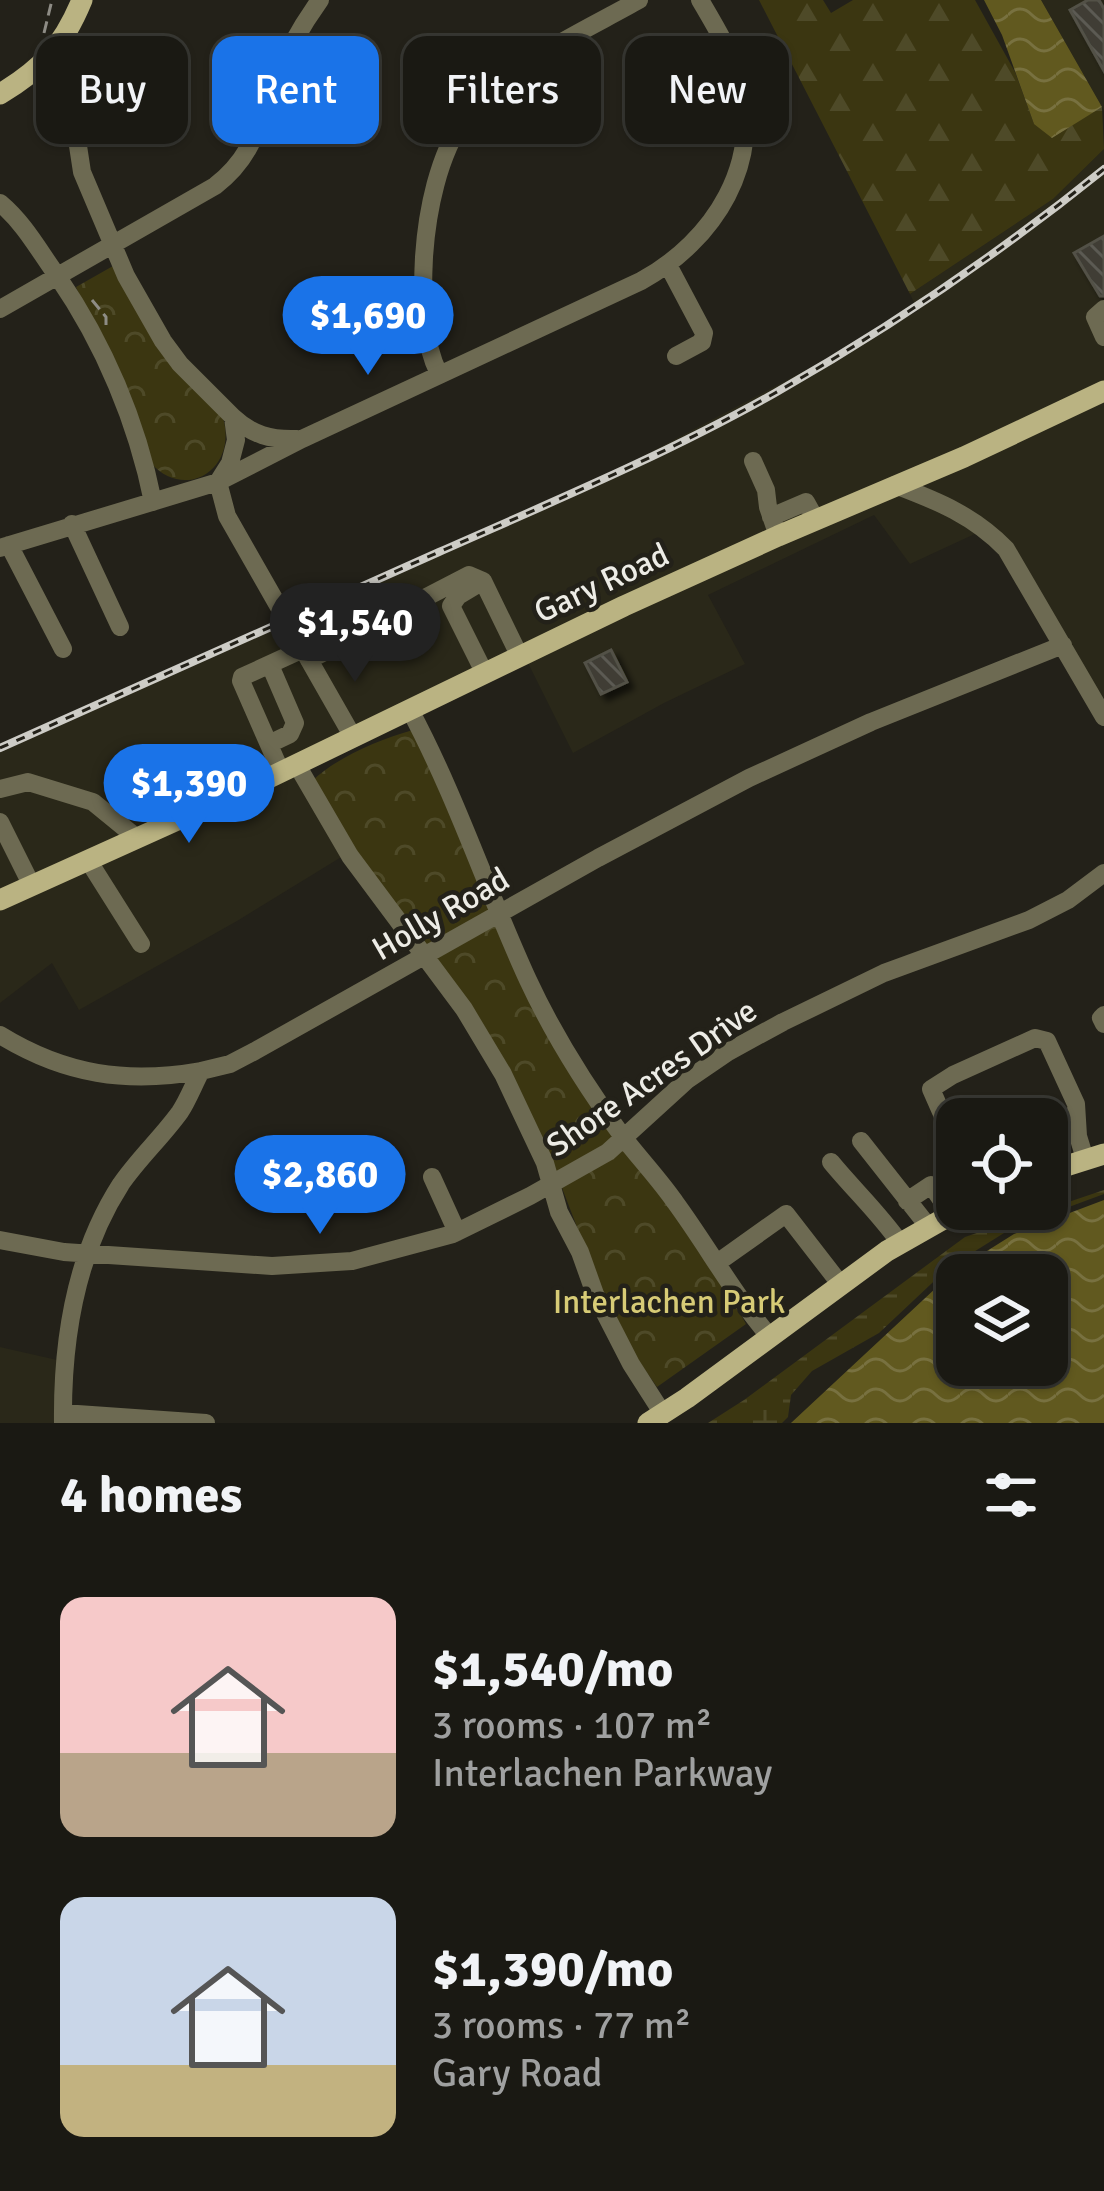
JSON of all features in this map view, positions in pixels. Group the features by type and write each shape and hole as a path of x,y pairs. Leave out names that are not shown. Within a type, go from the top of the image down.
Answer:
{"main road":[{"path":"64,36 82,0"},
{"path":"0,94 36,70"},
{"name":"Gary Road","path":"0,900 520,657 775,526 816,520 1104,391"},
{"path":"656,1419 936,1222"}],"street":[{"path":"0,309 228,176 258,134 275,82 320,0"},
{"path":"439,374 429,353 423,276 425,237 449,146 466,116 508,75 639,0"},
{"path":"63,649 4,546 218,482 641,281 668,265 704,233 732,185 744,133 739,78 700,0"},
{"path":"78,144 82,172 112,245 142,307 180,364 249,431 275,440 302,439"},
{"path":"0,203 35,240 72,296 112,373 154,502"},
{"path":"668,265 704,333 702,342 676,356"},
{"path":"1104,309 1095,317 1104,337"},
{"path":"233,417 236,440 218,482 227,516 353,737"},
{"path":"753,461 775,526"},
{"path":"896,485 946,504 987,529 1018,565 1104,717"},
{"path":"72,524 120,627"},
{"path":"472,579 386,619 373,616 349,628 340,644 270,664 241,681 268,744 464,1009 502,1074 537,1145 595,1294 656,1419"},
{"path":"472,579 520,657"},
{"path":"472,579 452,606 484,674"},
{"name":"Holly Road","path":"0,1035 36,1056 97,1074 160,1078 230,1064 749,778 1063,645"},
{"path":"268,744 290,734 295,723 270,664"},
{"path":"410,710 550,1023 624,1138 669,1193 741,1303 770,1337"},
{"path":"0,789 28,782 93,802 137,838"},
{"path":"0,822 32,886"},
{"path":"88,860 141,944"},
{"name":"Shore Acres Drive","path":"0,1240 46,1250 123,1257 310,1264 386,1254 457,1232 608,1152 687,1080 764,1032 884,974 1050,910 1104,873"},
{"path":"1104,1015 1104,1024"},
{"path":"936,1100 931,1089 953,1075 1042,1038 1076,1104 1078,1135 1095,1157"},
{"path":"201,1071 180,1112 120,1186 87,1252 70,1312 63,1418 206,1423"},
{"path":"861,1142 928,1226"},
{"path":"831,1162 900,1243"},
{"path":"433,1177 457,1232"},
{"path":"873,1206 932,1185 936,1189"},
{"path":"717,1263 786,1214 841,1285"}],"path":[{"path":"44,35 52,0"}],"shaded area":[{"path":"1041,0 1104,0 1104,111 1102,107"},
{"path":"1104,149 1104,383 356,728 293,617 541,510 918,311 910,294 1053,199"},
{"path":"1104,399 1104,704 1023,561 915,485"},
{"path":"896,493 944,510 979,532 910,564 874,515 708,595 745,664 573,753 527,661"},
{"path":"282,623 344,734 0,892 0,746"},
{"path":"295,774 343,856 79,1010 52,963 0,1003 0,908"},
{"path":"0,1347 57,1360 56,1423 0,1423"}],"green space":[{"path":"759,0 823,0 831,13 853,0 975,0 1015,72 1034,124 1080,120 1102,107 1104,149 1053,199 910,294 789,58 789,36 777,36"},
{"path":"113,266 223,418 223,452 216,465 193,479 179,480 151,463 76,287"},
{"name":"Interlachen Park","path":"413,730 545,1021 715,1269 746,1324 657,1387 625,1341 544,1141 312,781 360,750"},
{"path":"1104,1190 1104,1194 1068,1207 1068,1202"},
{"path":"986,1230 1009,1230 970,1254 942,1254 965,1237"},
{"path":"936,1258 936,1279 879,1333 812,1371 791,1395 788,1417 782,1423 708,1423"}],"water":[{"path":"984,0 1041,0 1102,107 1052,138 1034,124 1002,35"},
{"path":"1104,1200 1104,1423 791,1423 936,1288 936,1386 1068,1386 1068,1254 982,1254 1025,1230 1068,1230 1068,1214"}],"building":[{"path":"1099,0 1104,9 1104,71 1070,10"},
{"path":"1104,236 1104,296 1100,296 1074,253"},
{"path":"611,650 627,682 601,694 585,663"}],"railway":[{"path":"0,748 693,437 903,315 1104,169"}]}
